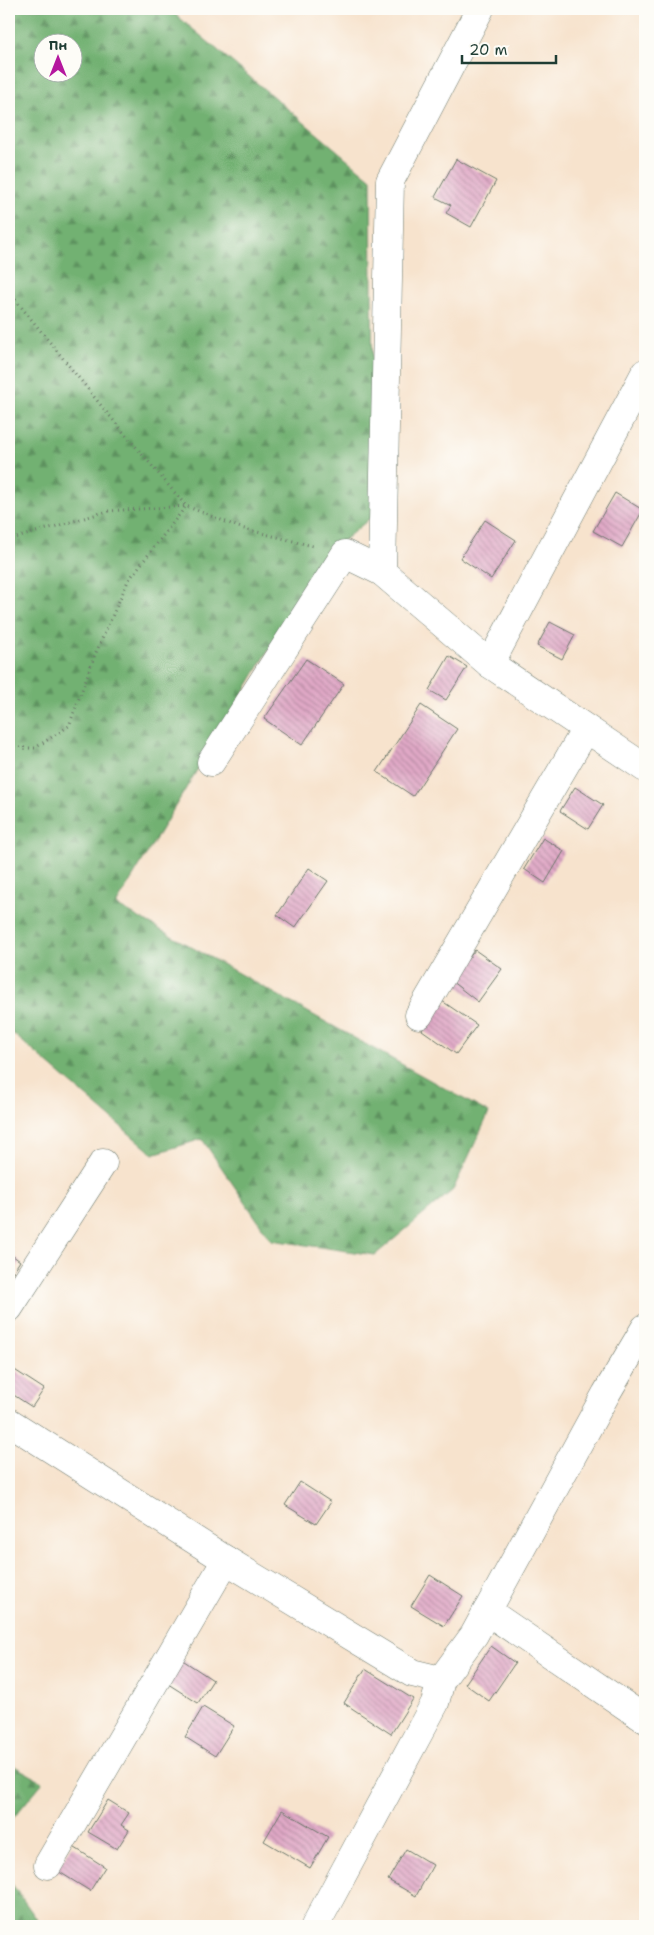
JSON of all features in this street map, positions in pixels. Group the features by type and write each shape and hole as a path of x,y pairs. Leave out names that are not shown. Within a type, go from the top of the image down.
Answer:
{"street":[{"path":"382,572 390,181 480,9"},
{"path":"490,664 645,373"},
{"path":"211,762 345,554 382,572 490,664 645,768"},
{"path":"419,1016 586,729"},
{"path":"9,1308 103,1163"},
{"path":"315,1926 435,1703 441,1680 474,1635 606,1394 645,1328"},
{"path":"9,1422 226,1560 412,1674 441,1680"},
{"path":"48,1865 226,1560"},
{"path":"487,1611 645,1719"}],"path":[{"path":"9,286 14,298 186,506"},
{"path":"9,748 35,748 69,726 94,657 128,581 186,506"},
{"path":"9,540 108,511 186,506 241,528 345,554"}],"green space":[{"path":"9,9 169,9 371,179 374,515 326,555 116,905 489,1113 453,1190 375,1255 271,1240 202,1139 153,1154 9,1030"},
{"path":"9,1763 43,1782 9,1823"},
{"path":"9,1880 41,1925 42,1926 9,1926"}],"building":[{"path":"456,159 496,181 471,227 446,213 451,205 435,197"},
{"path":"615,493 643,510 622,547 593,531"},
{"path":"485,520 516,540 491,579 460,558"},
{"path":"550,622 575,635 562,659 537,646"},
{"path":"449,656 467,667 446,700 429,690"},
{"path":"306,659 344,684 302,745 264,719"},
{"path":"421,705 457,729 413,796 377,772"},
{"path":"575,787 603,805 588,829 560,811"},
{"path":"543,838 564,851 545,883 524,869"},
{"path":"309,868 328,881 295,928 277,915"},
{"path":"475,950 502,969 478,1002 451,981"},
{"path":"442,1001 477,1025 456,1054 422,1030"},
{"path":"9,1253 20,1261 9,1278"},
{"path":"10,1367 44,1389 32,1407 9,1392"},
{"path":"300,1482 331,1502 316,1524 285,1505"},
{"path":"430,1575 463,1596 444,1626 411,1606"},
{"path":"491,1646 515,1663 489,1701 465,1684"},
{"path":"181,1659 213,1680 198,1703 165,1682"},
{"path":"365,1669 413,1699 391,1734 344,1703"},
{"path":"203,1707 234,1726 215,1756 185,1737"},
{"path":"108,1800 129,1813 121,1825 129,1830 117,1849 88,1832"},
{"path":"282,1810 328,1837 310,1868 264,1841"},
{"path":"72,1846 105,1867 90,1891 56,1870"},
{"path":"406,1849 433,1865 416,1896 388,1880"}]}
